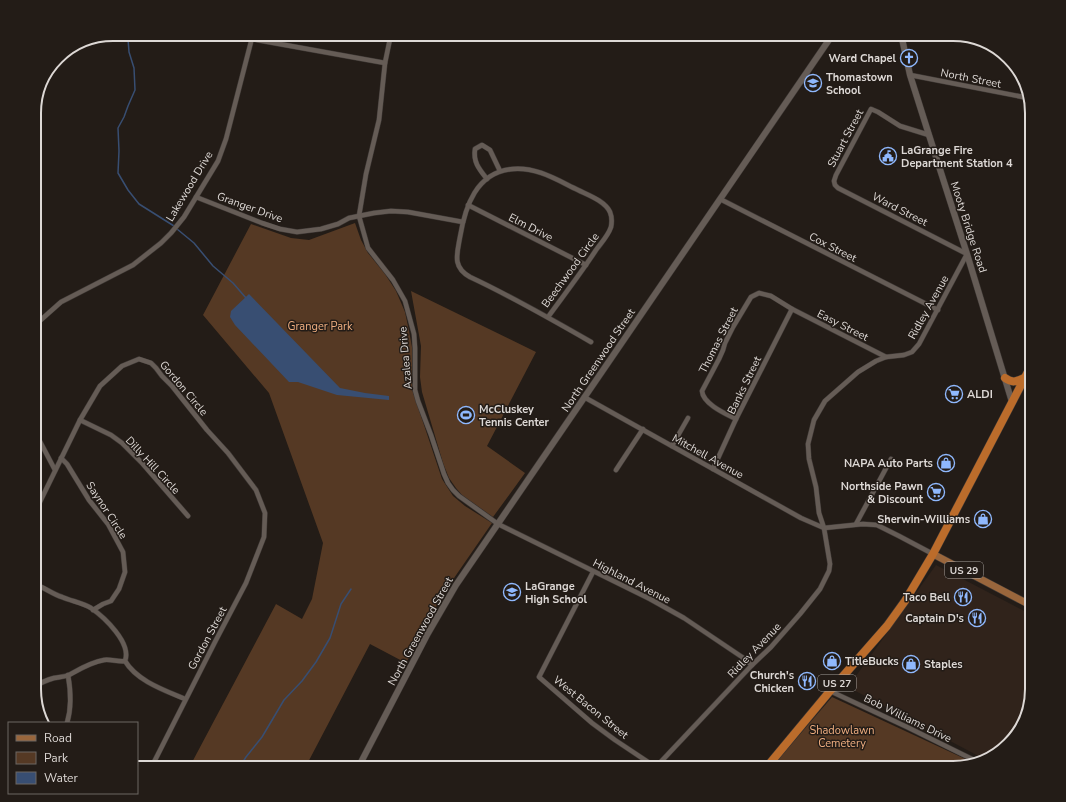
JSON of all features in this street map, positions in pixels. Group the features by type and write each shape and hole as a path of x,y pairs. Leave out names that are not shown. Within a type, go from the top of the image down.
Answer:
{"highway":[{"path":"1005,378 1010,382 1018,381 1024,378"},
{"name":"US 27","path":"772,761 887,626 905,601 933,554 1024,378"}],"main road":[{"name":"North Greenwood Street","path":"362,761 431,628 456,585 828,41"},
{"name":"Mooty Bridge Road","path":"903,41 910,75 1012,402"},
{"name":"US 29","path":"933,554 1025,602"}],"street":[{"name":"Lakewood Drive","path":"41,320 61,302 133,265 161,243 184,217 218,160 226,139 251,41"},
{"path":"272,41 385,63"},
{"name":"Azalea Drive","path":"390,41 385,63 379,120 366,174 359,216 368,248 393,280 405,301 414,334 416,390 418,401 444,474 453,490 459,496 498,524"},
{"name":"North Street","path":"910,75 1023,97"},
{"name":"Stuart Street","path":"836,175 871,109 900,126 929,135"},
{"path":"487,179 478,167 474,156 475,148 482,145 490,150 500,171"},
{"name":"Beechwood Circle","path":"548,317 605,237 611,227 611,216 607,208 590,196 540,172 522,169 500,171 487,179 474,194 468,205 456,256 457,262 462,271 470,277 548,317 590,342"},
{"name":"Ward Street","path":"836,175 834,181 838,188 967,254"},
{"name":"Granger Drive","path":"196,197 262,223 280,229 297,232 321,229 338,224 349,218 385,212 402,212 463,222"},
{"name":"Cox Street","path":"720,199 938,310"},
{"name":"Elm Drive","path":"468,205 586,265"},
{"name":"Ridley Avenue","path":"663,761 752,665 771,647 820,589 826,578 830,564 824,528 819,513 816,487 809,459 808,444 814,420 825,400 858,372 876,361 886,357 904,355 912,352 920,344 967,254"},
{"name":"Thomas Street","path":"736,419 713,408 702,395 727,339 751,297 759,293 771,296 792,309"},
{"name":"Easy Street","path":"792,309 886,357"},
{"name":"Banks Street","path":"713,469 736,419 792,309"},
{"name":"Gordon Circle","path":"41,499 80,420 100,386 122,366 139,359 151,363 228,453 256,490 265,513"},
{"name":"Mitchell Avenue","path":"584,397 801,518 824,528"},
{"path":"672,446 688,418"},
{"name":"Dilly Hill Circle","path":"80,420 111,435 122,443 142,463 188,516"},
{"path":"616,470 643,429"},
{"path":"41,442 55,470"},
{"name":"Saynor Circle","path":"61,458 67,464 89,500 108,524 123,552 125,572 119,589 111,601 93,610"},
{"path":"856,524 891,459"},
{"name":"Gordon Street","path":"154,761 185,699 246,584 264,537 265,513"},
{"name":"Highland Avenue","path":"498,524 650,599 684,618 752,665"},
{"path":"824,528 856,524 867,524 883,527 933,554"},
{"name":"West Bacon Street","path":"593,572 539,677 592,723 646,761"},
{"path":"41,587 61,597 91,608 118,633 124,646 126,657 125,661 129,668 138,676 150,683 185,699"},
{"path":"41,683 68,675 104,660 114,660 120,662 125,661"},
{"path":"67,722 71,708 68,675"},
{"name":"Bob Williams Drive","path":"830,691 972,759"}],"shaded area":[{"path":"936,565 1025,611 1024,703 1018,721 1010,733 993,749 985,754 979,756 848,687"}],"green space":[{"name":"Granger Park","path":"355,223 361,240 368,253 385,274 396,291 405,312 412,347 412,389 442,479 453,496 465,506 492,523 443,594 406,663 370,644 309,761 193,761 276,604 302,619 312,599 323,543 269,393 203,315 251,224 291,238 309,240"},
{"name":"McCluskey Tennis Center","path":"411,291 536,352 487,446 525,473 493,517 462,495 449,478 443,463 422,392 420,377 421,346"},
{"name":"Shadowlawn Cemetery","path":"832,697 967,760 953,761 777,761"}],"water":[{"path":"249,294 340,388 389,396 389,400 337,395 298,382 289,382 235,325 230,317 231,311"}],"waterway":[{"path":"128,41 129,52 134,68 135,90 118,128 118,173 128,190 139,204 174,226"},
{"path":"177,229 194,243 213,266 233,283 246,298"},
{"path":"243,761 262,737 284,700 302,681 316,662 330,638 341,604 351,589"}],"place":[{"name":"Ward Chapel","path":"909,58"},
{"name":"Thomastown School","path":"813,83"},
{"name":"LaGrange Fire Department Station 4","path":"888,156"},
{"name":"ALDI","path":"954,394"},
{"name":"McCluskey Tennis Center","path":"466,415"},
{"name":"NAPA Auto Parts","path":"946,463"},
{"name":"Northside Pawn & Discount","path":"936,492"},
{"name":"Sherwin-Williams","path":"983,519"},
{"name":"LaGrange High School","path":"512,592"},
{"name":"Taco Bell","path":"963,597"},
{"name":"Captain D's","path":"977,618"},
{"name":"TitleBucks","path":"832,661"},
{"name":"Staples","path":"911,664"},
{"name":"Church's Chicken","path":"807,681"}]}
